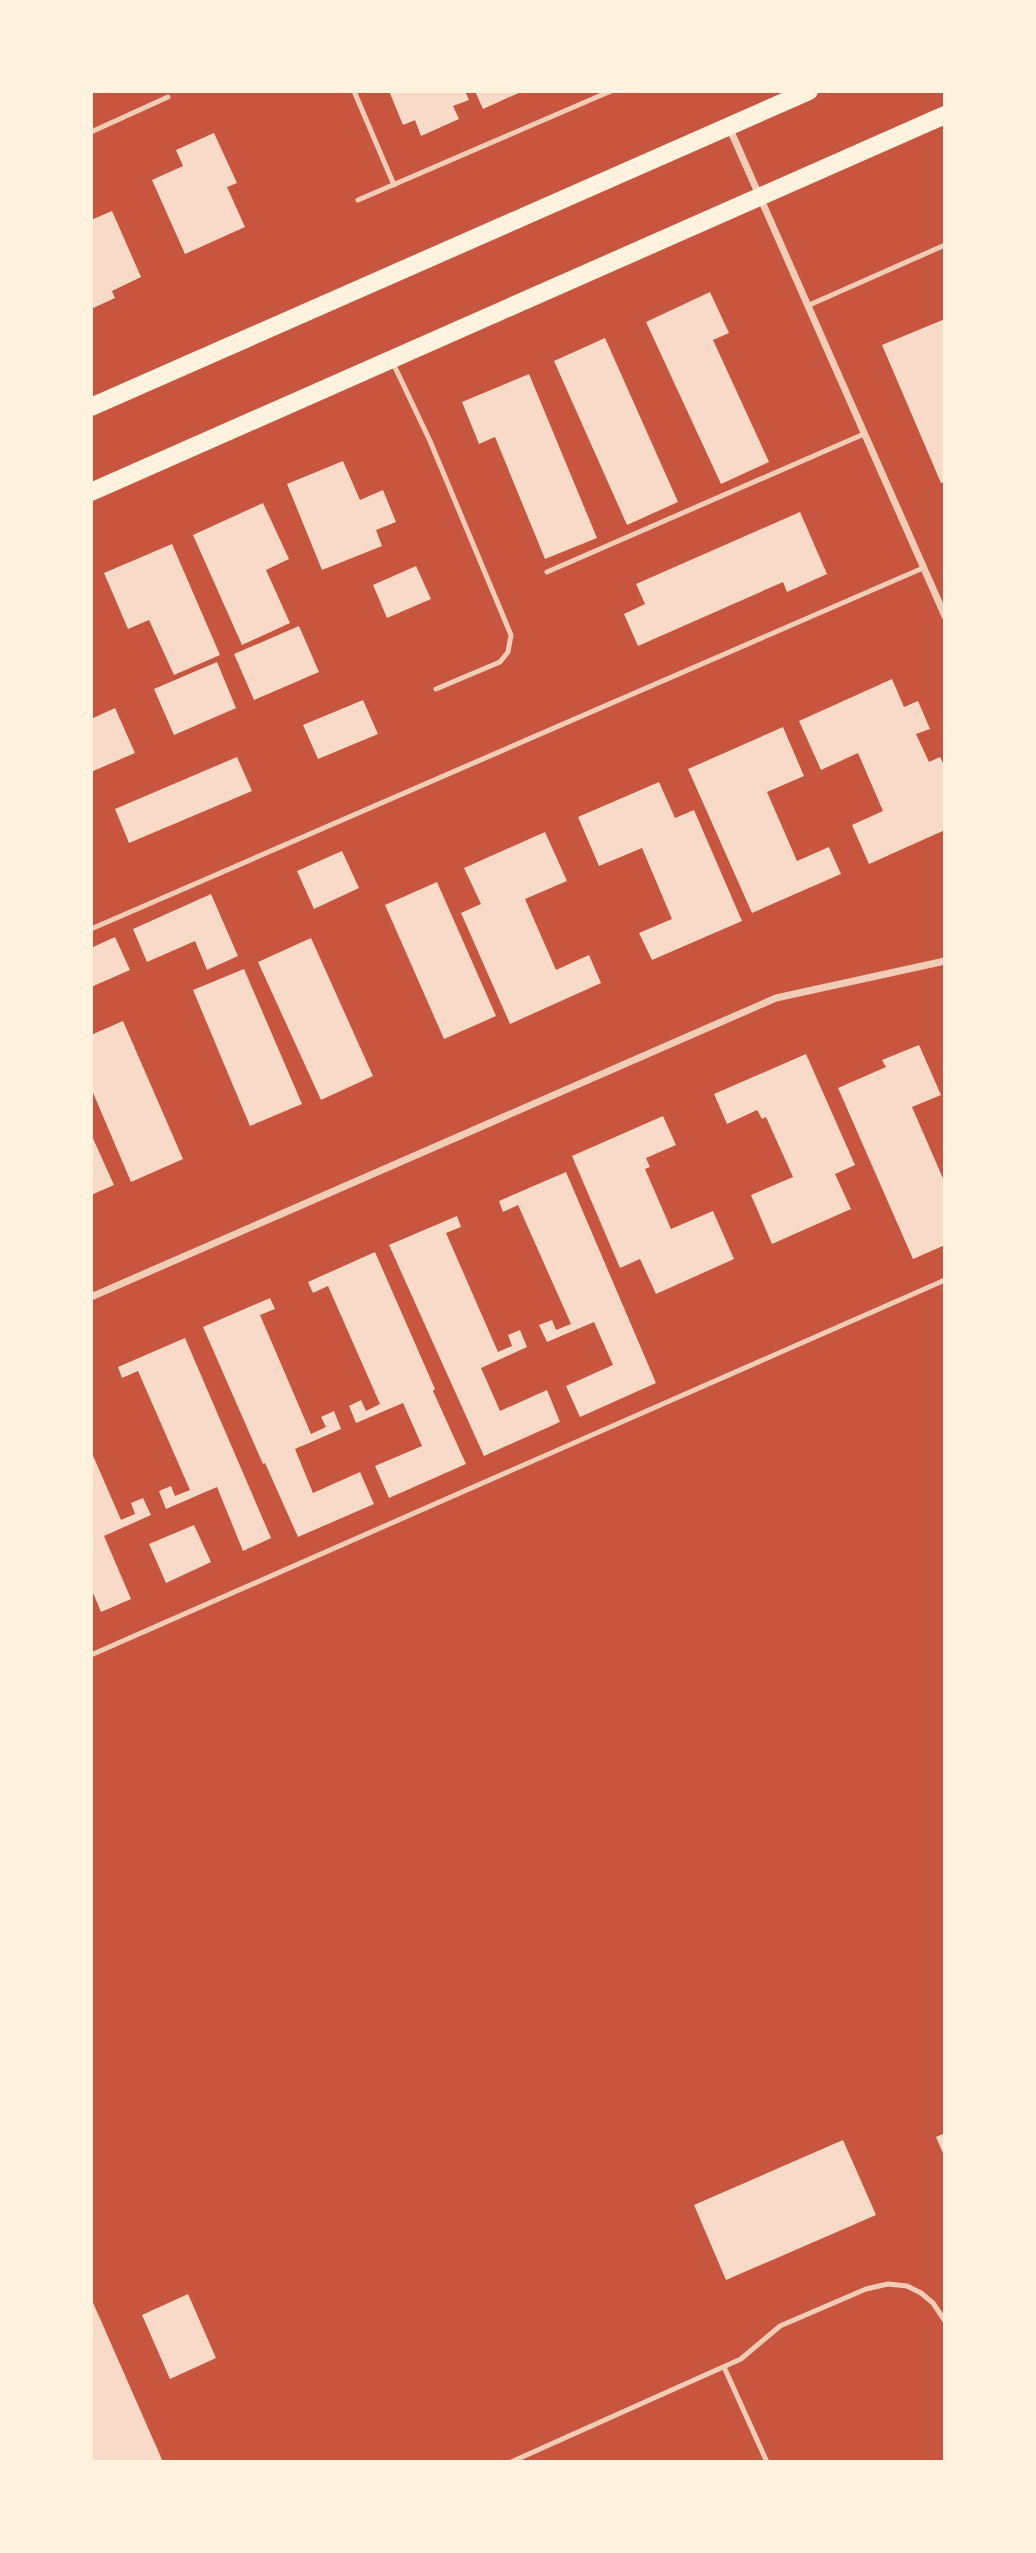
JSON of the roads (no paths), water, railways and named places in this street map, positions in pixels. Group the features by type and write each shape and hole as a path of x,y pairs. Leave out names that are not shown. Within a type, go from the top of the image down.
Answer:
{"main road":[{"path":"91,407 809,91"},
{"path":"91,492 945,115"}],"street":[{"path":"729,127 945,617"},
{"path":"91,1297 776,998 945,961"}],"lane":[{"path":"354,91 394,185"},
{"path":"358,200 611,91"},
{"path":"91,132 168,97"},
{"path":"807,306 945,245"},
{"path":"391,360 430,441 511,635 508,652 500,662 436,689"},
{"path":"547,572 864,434"},
{"path":"91,929 923,568"},
{"path":"91,1655 945,1280"},
{"path":"511,2462 741,2359 780,2326 866,2289 887,2284 907,2286 933,2303 945,2321"},
{"path":"724,2367 767,2462"}]}
